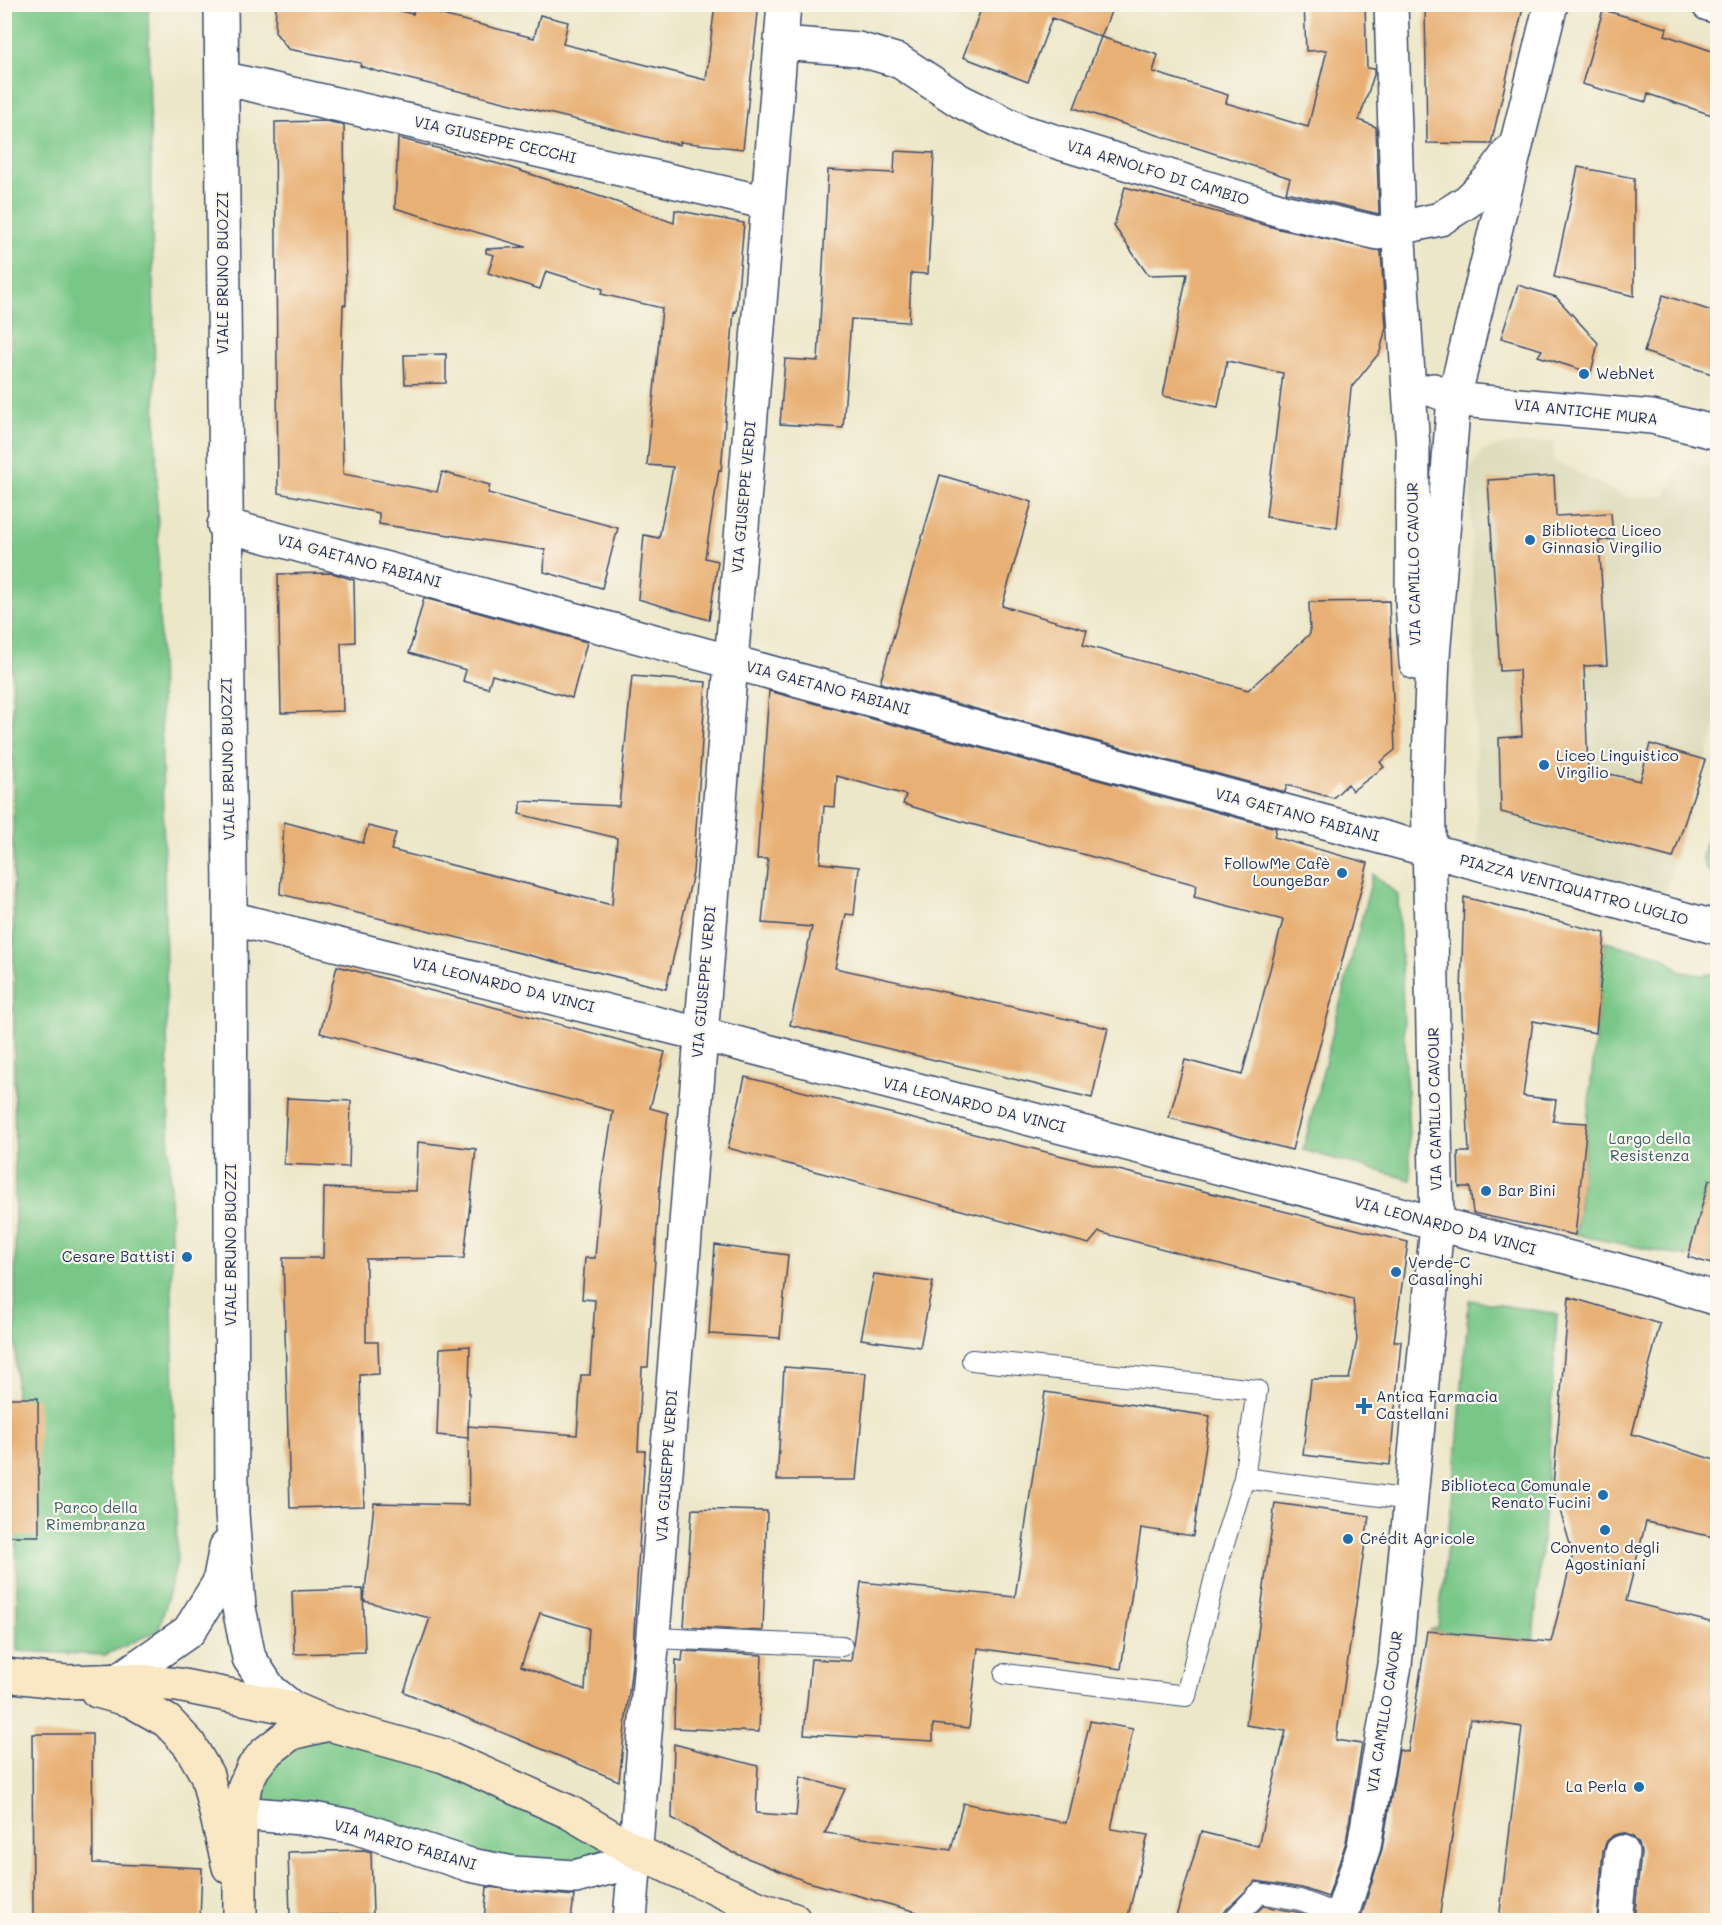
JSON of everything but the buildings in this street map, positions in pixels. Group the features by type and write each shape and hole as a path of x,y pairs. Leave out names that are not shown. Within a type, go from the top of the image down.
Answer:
{"main road":[{"path":"5,1675 66,1682 117,1681 178,1685 292,1708 340,1726 444,1756 569,1812 637,1852 758,1908 794,1920"},
{"path":"66,1682 130,1700 167,1721 189,1744 207,1775 239,1910"},
{"path":"239,1910 240,1814 245,1785 253,1768 264,1754 291,1733 340,1726"}],"street":[{"name":"VIALE BRUNO BUOZZI","path":"221,4 224,525 230,918 232,1513 240,1608 249,1658 270,1690 292,1708"},
{"name":"VIA GIUSEPPE VERDI","path":"630,1920 783,4"},
{"name":"VIA CAMILLO CAVOUR","path":"1391,4 1398,227 1413,448 1412,601 1422,745 1428,788"},
{"name":"VIA CAMILLO CAVOUR","path":"1342,1918 1364,1846 1395,1665 1437,1225 1428,788 1433,656 1453,413 1551,4"},
{"path":"1708,4 1718,7"},
{"name":"VIA ARNOLFO DI CAMBIO","path":"781,43 858,49 899,61 960,101 1020,131 1283,211 1378,233 1440,219 1468,201 1490,179 1517,140"},
{"name":"VIA GIUSEPPE CECCHI","path":"222,78 768,202"},
{"path":"1409,379 1453,413 1413,448"},
{"name":"VIA ANTICHE MURA","path":"1453,413 1652,417 1718,433"},
{"name":"VIA CAMILLO CAVOUR","path":"1413,448 1424,521 1433,656"},
{"name":"VIA GAETANO FABIANI","path":"224,525 1431,851"},
{"name":"PIAZZA VENTIQUATTRO LUGLIO","path":"1431,851 1718,928"},
{"name":"VIA LEONARDO DA VINCI","path":"230,918 700,1034 1617,1270 1718,1299"},
{"name":"VIALE BRUNO BUOZZI","path":"117,1681 189,1631 219,1583 232,1513"},
{"name":"VIA MARIO FABIANI","path":"240,1814 313,1819 355,1827 470,1865 513,1873 575,1877 612,1867 637,1852"},
{"path":"1615,1920 1622,1852"}],"lane":[{"path":"972,1360 1257,1390 1244,1478 1219,1560 1186,1696 1005,1674"},
{"path":"1244,1478 1411,1500"},
{"path":"654,1638 842,1646"},
{"path":"1233,1920 1259,1893 1300,1900 1342,1918"}],"shaded area":[{"path":"1554,442 1554,461 1628,497 1665,496 1684,459 1717,468 1717,723 1663,897 1478,852 1470,469 1483,451 1503,445"}],"green space":[{"name":"Parco della Rimembranza","path":"9,5 148,5 177,1562 159,1630 105,1655 17,1651"},
{"path":"1717,828 1717,878 1705,867 1703,853 1707,840"},
{"path":"1373,874 1398,895 1411,1180 1303,1150"},
{"name":"Largo della Resistenza","path":"1605,942 1662,956 1682,972 1701,975 1717,973 1717,1151 1688,1257 1576,1235"},
{"path":"1469,1300 1557,1314 1547,1487 1533,1640 1428,1631 1438,1627 1455,1473"},
{"path":"329,1724 637,1852 575,1877 272,1814 245,1785"}],"place":[{"name":"WebNet","path":"1584,374"},
{"name":"Biblioteca Liceo Ginnasio Virgilio","path":"1530,540"},
{"name":"Liceo Linguistico Virgilio","path":"1544,765"},
{"name":"FollowMe Cafè LoungeBar","path":"1342,873"},
{"name":"Bar Bini","path":"1486,1191"},
{"name":"Cesare Battisti","path":"187,1257"},
{"name":"Verde-C Casalinghi","path":"1396,1272"},
{"name":"Antica Farmacia Castellani","path":"1364,1406"},
{"name":"Biblioteca Comunale Renato Fucini","path":"1603,1495"},
{"name":"Convento degli Agostiniani","path":"1605,1530"},
{"name":"Crédit Agricole","path":"1348,1539"},
{"name":"La Perla","path":"1639,1787"}]}
